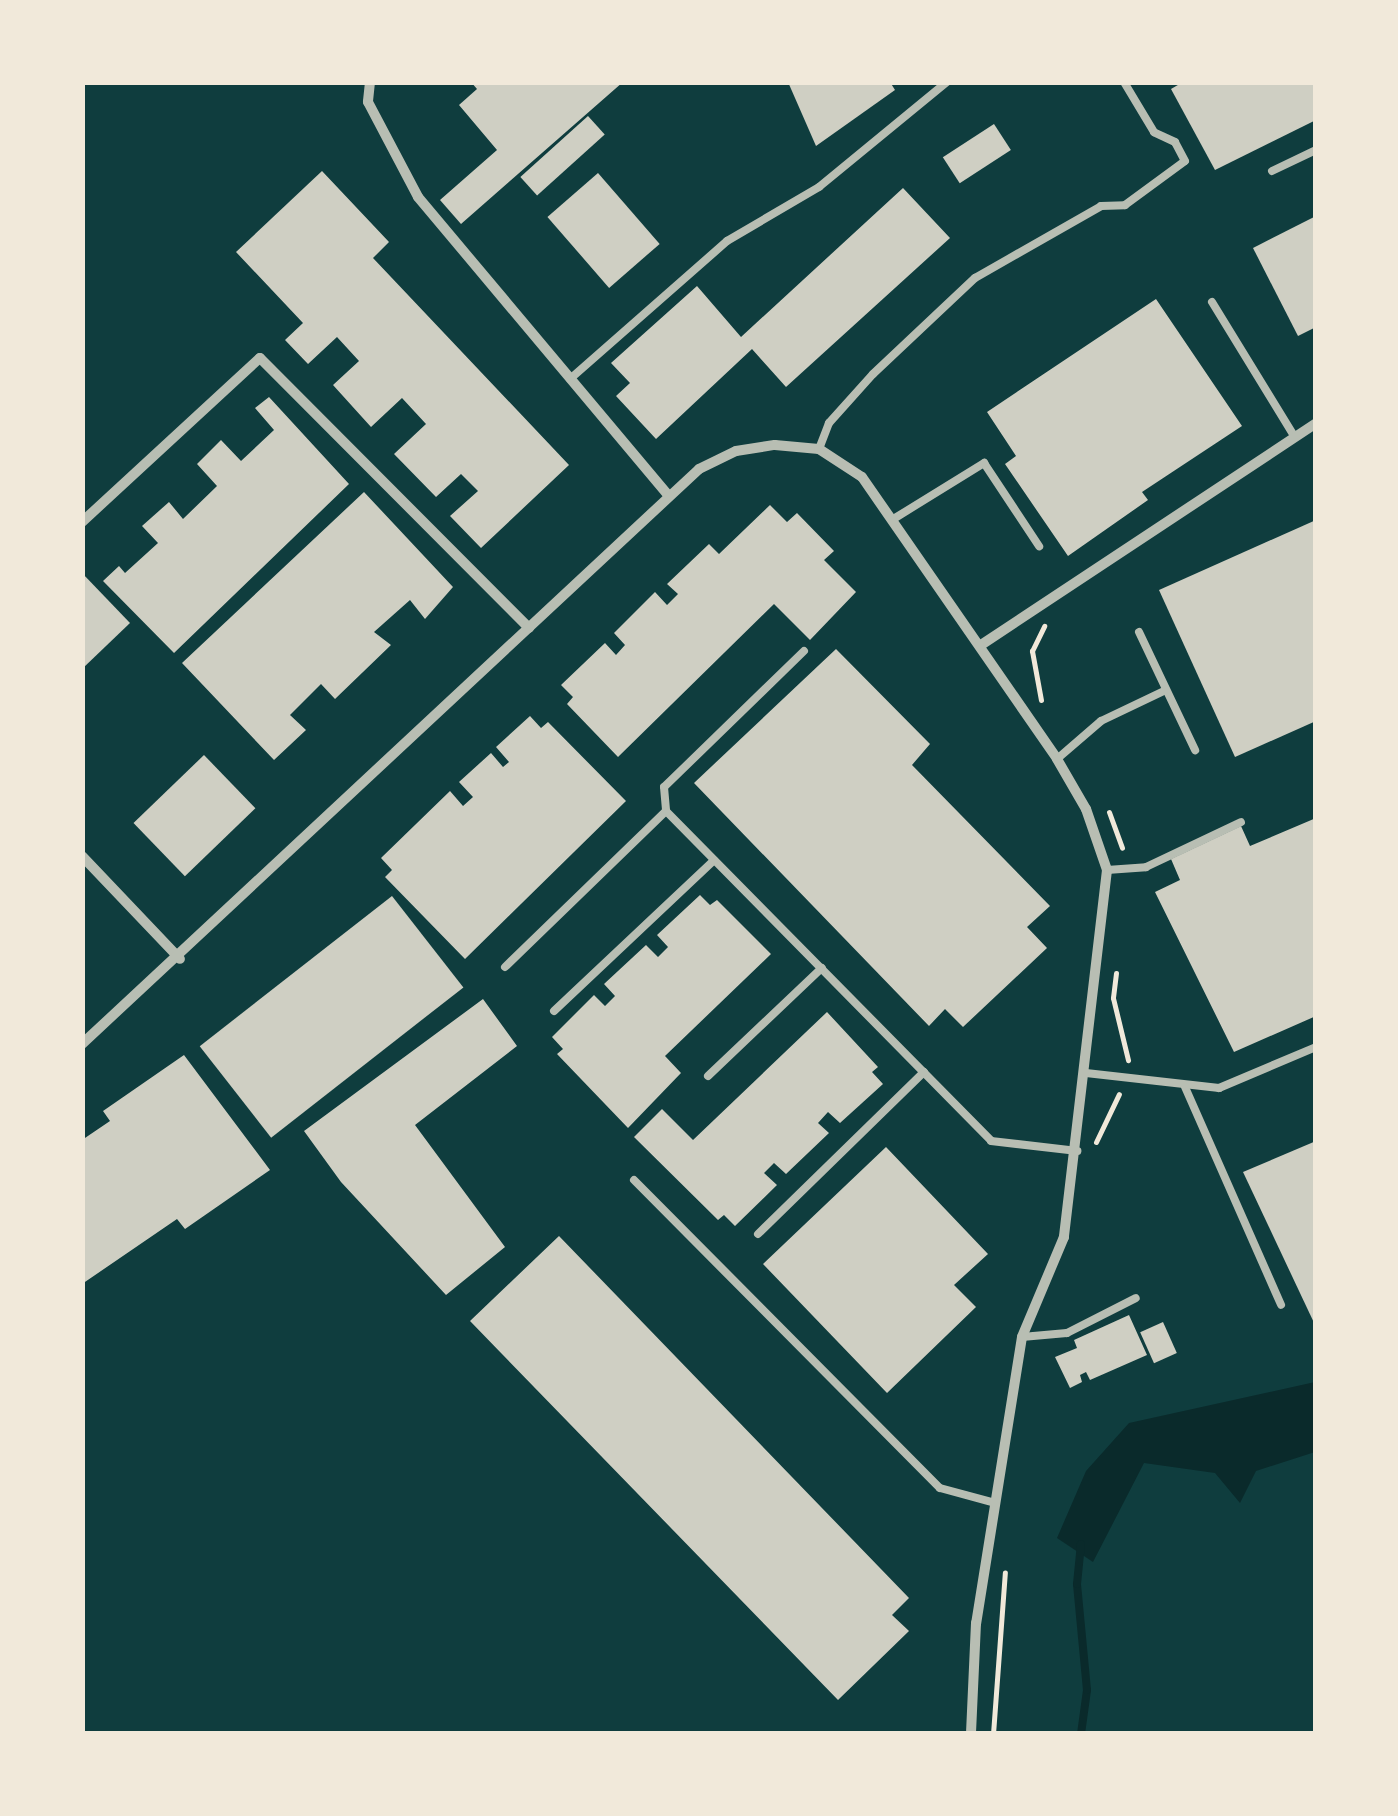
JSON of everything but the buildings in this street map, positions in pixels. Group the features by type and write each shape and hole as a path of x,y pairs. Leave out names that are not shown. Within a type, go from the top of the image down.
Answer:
{"street":[{"path":"370,82 368,102 418,197 668,496"},
{"path":"82,522 260,358 530,628"},
{"path":"980,645 1316,423"},
{"path":"82,1044 180,959 699,468 736,452 774,445 818,449 862,477 895,518 1056,759 1086,808 1107,870 1064,1237 1022,1337 992,1502 976,1622 971,1734"},
{"path":"82,856 180,959"}],"lane":[{"path":"570,379 727,241 819,187 947,82"},
{"path":"818,449 829,423 873,374 975,278 1101,206 1125,205 1186,162 1175,142 1154,132 1124,82"},
{"path":"1272,171 1316,150"},
{"path":"1212,302 1294,436"},
{"path":"895,518 984,463 1040,546"},
{"path":"1138,632 1194,750"},
{"path":"804,651 664,787 666,811 990,1141 1077,1151"},
{"path":"1056,759 1101,721 1166,690"},
{"path":"505,968 666,811"},
{"path":"1107,870 1146,867 1241,822"},
{"path":"554,1011 714,860"},
{"path":"708,1076 822,968"},
{"path":"1086,1073 1219,1088 1316,1046"},
{"path":"758,1234 924,1072"},
{"path":"1185,1087 1281,1305"},
{"path":"634,1180 940,1488 992,1502"},
{"path":"1022,1337 1067,1333 1136,1298"}],"water":[{"path":"1315,1382 1315,1452 1256,1471 1240,1503 1215,1473 1144,1463 1093,1562 1057,1538 1086,1471 1129,1423"}],"waterway":[{"path":"1081,1544 1077,1584 1087,1690 1081,1734"}]}
